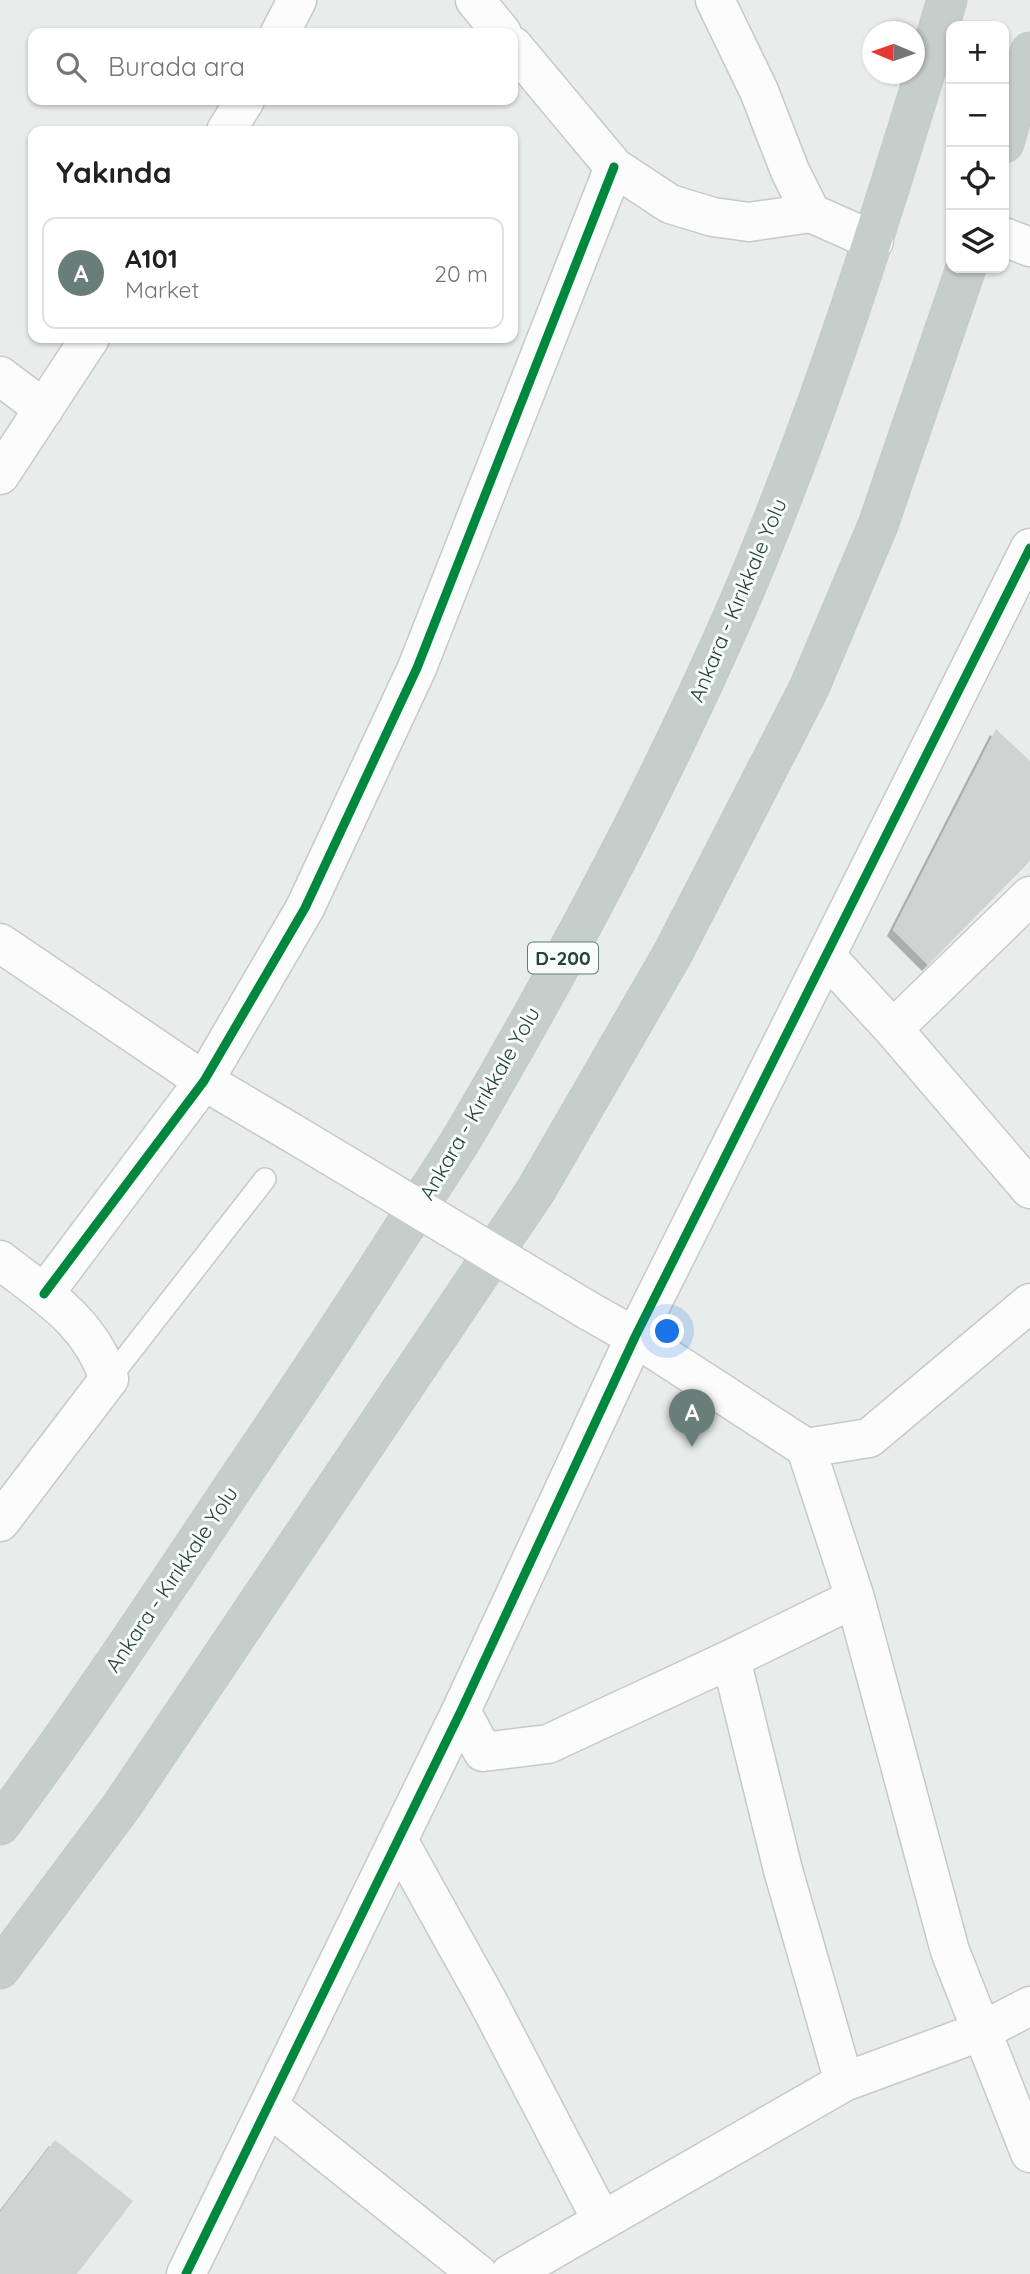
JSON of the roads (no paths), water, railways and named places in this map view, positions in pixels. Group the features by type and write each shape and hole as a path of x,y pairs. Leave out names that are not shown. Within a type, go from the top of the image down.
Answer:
{"highway":[{"name":"Ankara - Kırıkkale Yolu","path":"0,1825 61,1743 336,1334 462,1137 647,803 733,617 825,383 874,241 947,0"},
{"path":"1009,126 1030,52"},
{"path":"0,1969 121,1807 529,1201 673,953 809,688 878,525 964,273"}],"street":[{"path":"283,28 297,0"},
{"path":"475,0 498,28"},
{"path":"715,0 759,91 790,171 811,213"},
{"path":"518,52 614,167 670,204 713,217 749,222 811,213 874,241"},
{"path":"229,126 242,105"},
{"path":"44,1294 204,1080 305,908 417,668 614,167"},
{"path":"1009,239 1030,247"},
{"path":"0,475 87,343"},
{"path":"0,376 44,409"},
{"path":"186,2274 461,1711 635,1336 1030,548"},
{"path":"893,1029 1030,896"},
{"path":"0,943 204,1080 635,1336 806,1448 855,1598 950,1951 1030,2153"},
{"path":"826,956 893,1029 1030,1189"},
{"path":"0,1260 74,1318 101,1354 109,1379 0,1522"},
{"path":"806,1448 869,1438 1030,1303"},
{"path":"461,1711 483,1752 548,1744 855,1598"},
{"path":"731,1659 783,1870 844,2082"},
{"path":"398,1840 487,2000 602,2221"},
{"path":"510,2274 844,2082 982,2031 1030,2006"},
{"path":"268,2106 478,2274"}],"lane":[{"path":"109,1379 265,1179"}],"place":[{"name":"A101","path":"692,1447"}]}
